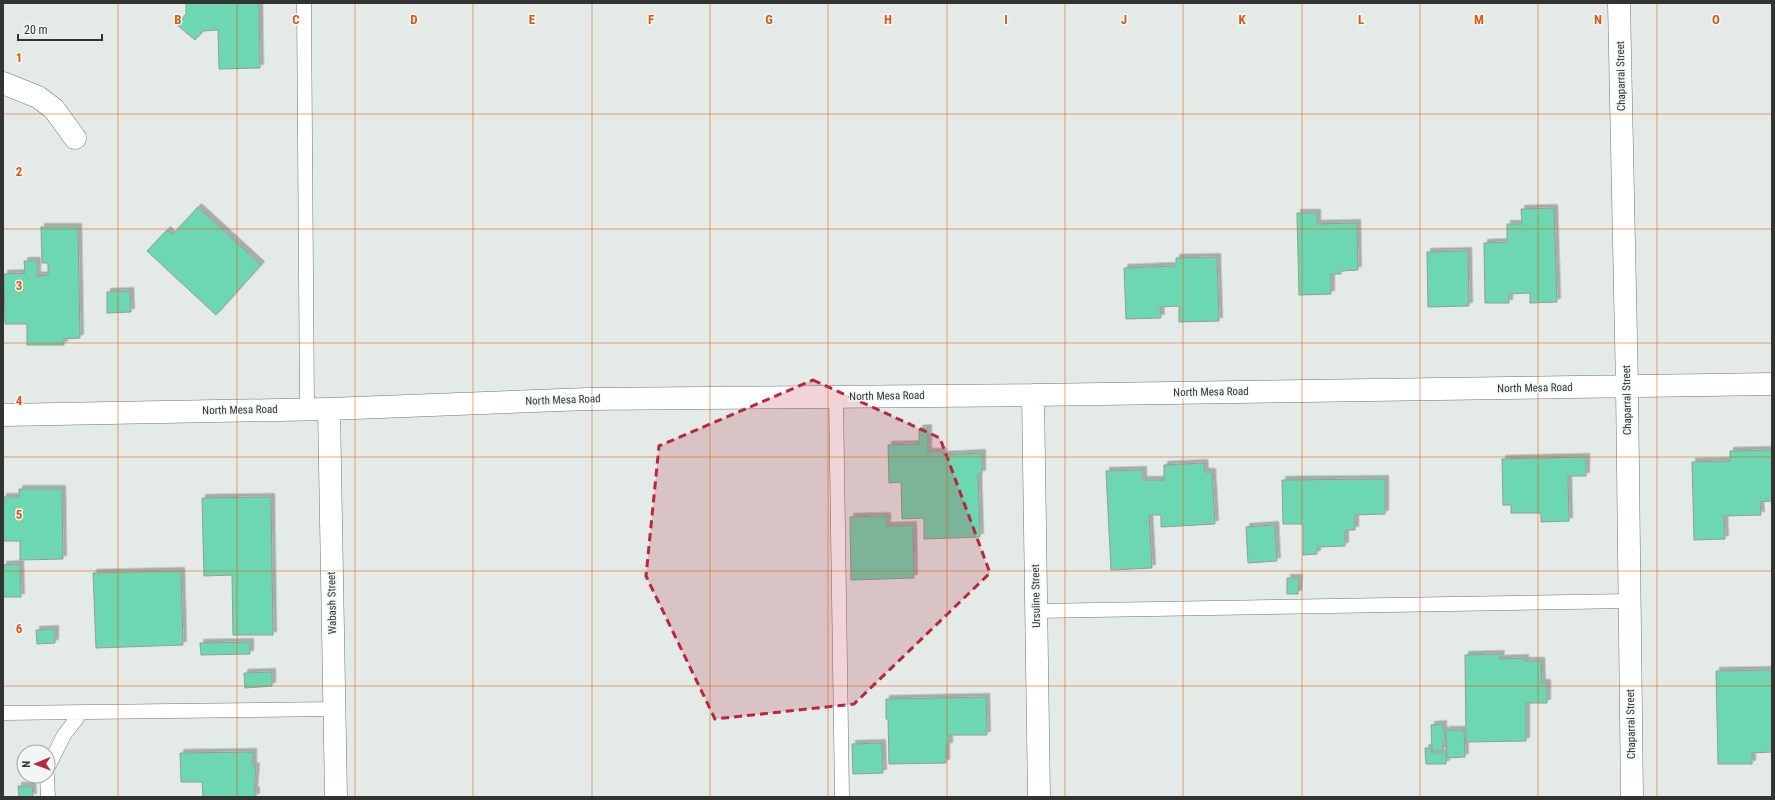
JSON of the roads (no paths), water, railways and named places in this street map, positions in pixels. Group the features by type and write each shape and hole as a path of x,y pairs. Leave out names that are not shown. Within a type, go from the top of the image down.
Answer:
{"street":[{"name":"Chaparral Street","path":"1619,3 1627,387 1632,797"},
{"path":"3,83 38,96 54,109 76,138"},
{"name":"North Mesa Road","path":"3,415 329,408 588,399 1033,395 1772,384"},
{"name":"Ursuline Street","path":"1033,395 1039,797"},
{"name":"Wabash Street","path":"329,408 336,797"}],"lane":[{"path":"304,3 307,408"},
{"path":"836,396 842,797"},
{"path":"1036,612 1629,601"},
{"path":"3,713 334,710"},
{"path":"56,751 64,735 81,713"},
{"path":"47,784 48,797"}]}
